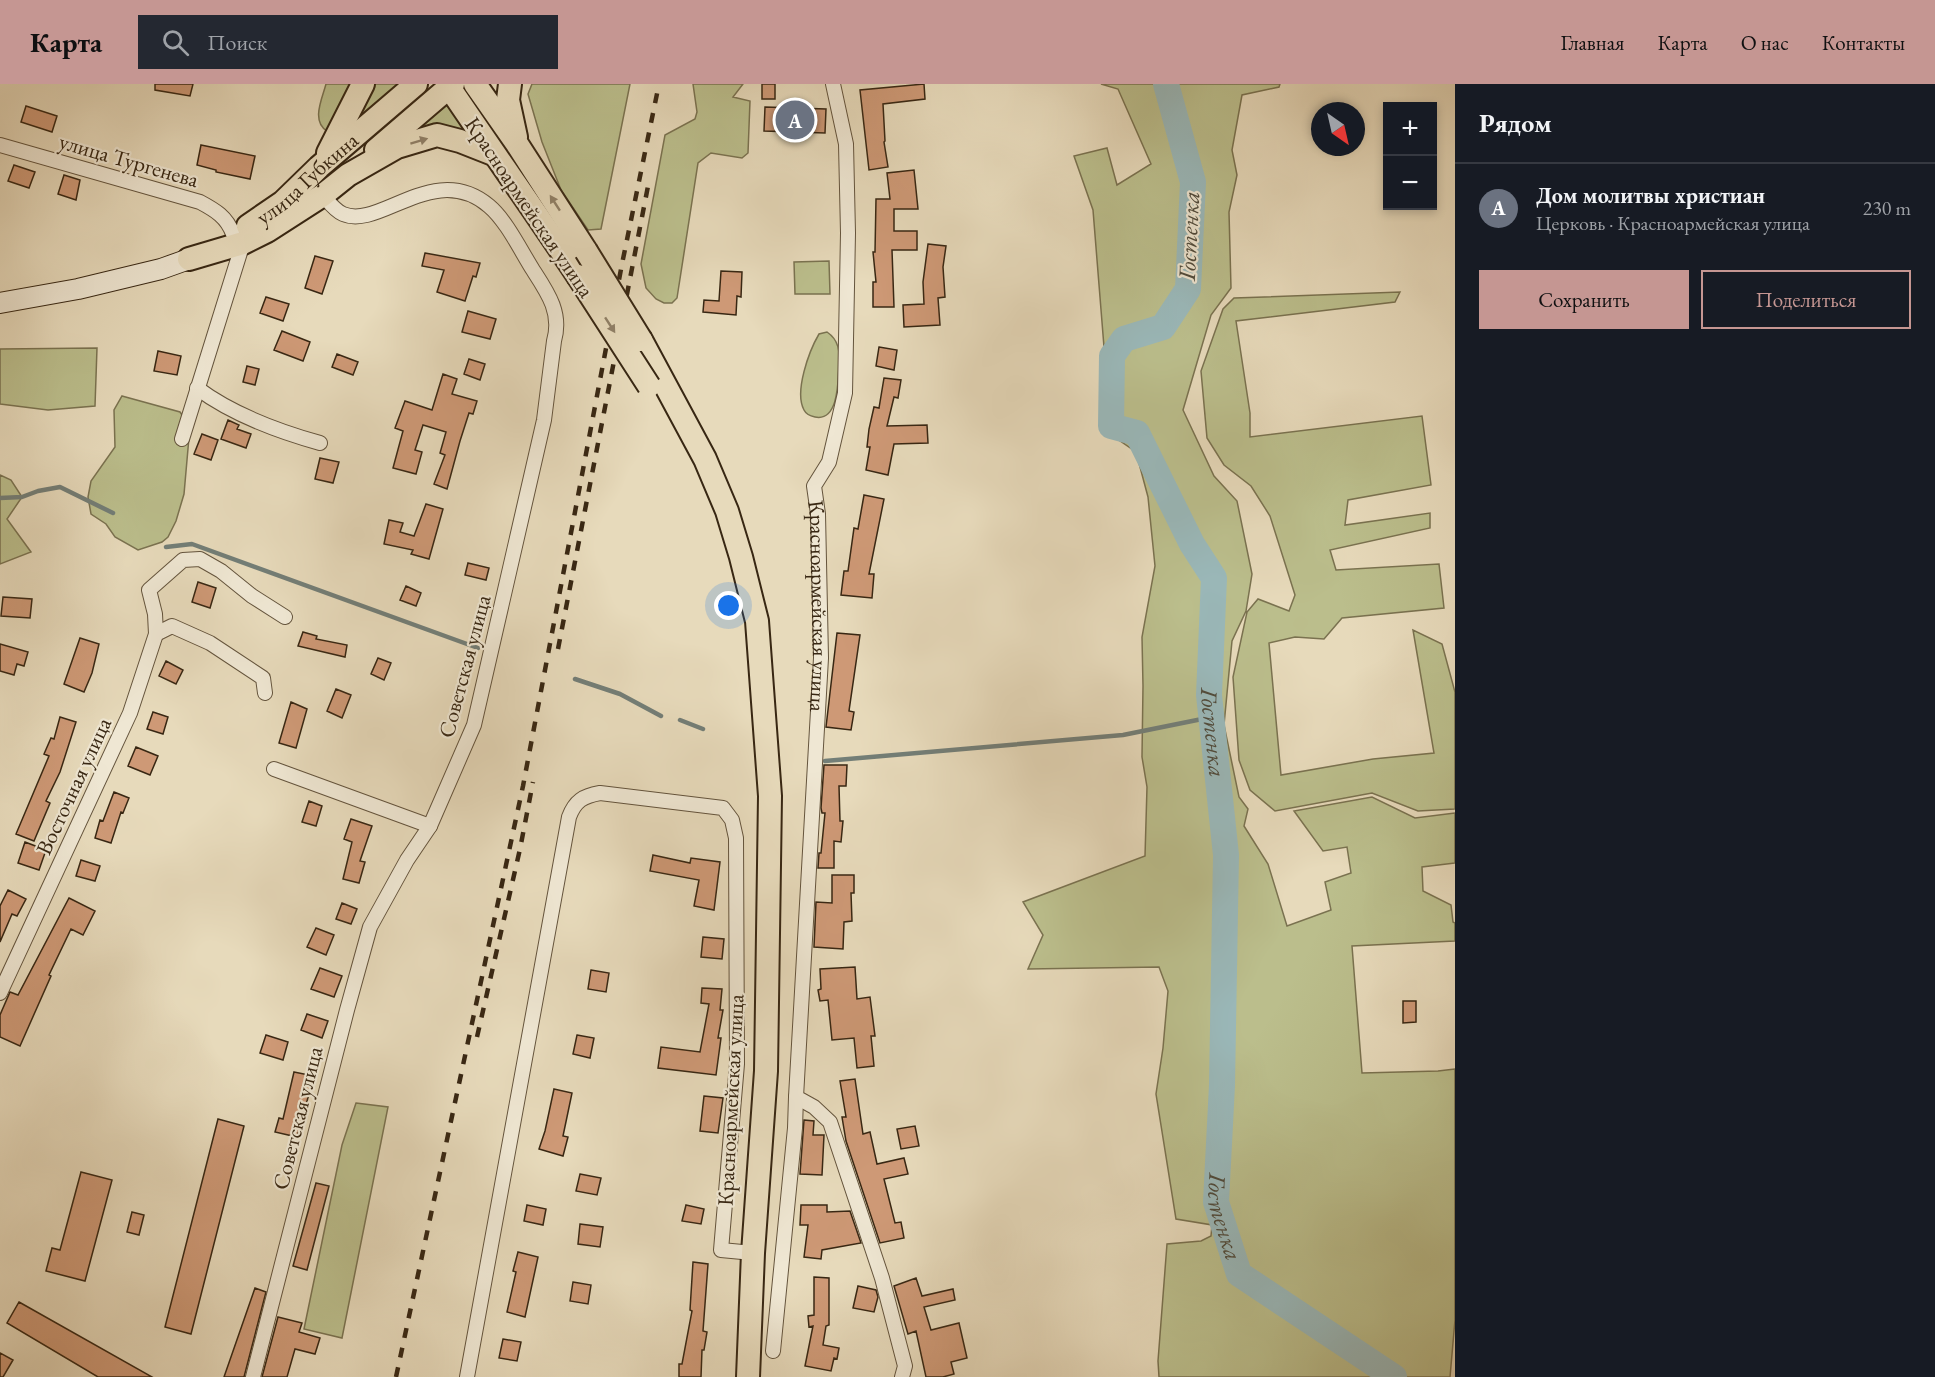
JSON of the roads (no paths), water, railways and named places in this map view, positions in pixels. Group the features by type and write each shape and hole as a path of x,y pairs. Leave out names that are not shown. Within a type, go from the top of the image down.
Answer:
{"main road":[{"path":"319,167 334,144 363,84"},
{"name":"улица Губкина","path":"238,239 416,84"},
{"name":"Красноармейская улица","path":"475,84 517,144 641,340 705,459 727,511 757,621 770,796 766,1047 747,1377"},
{"path":"510,84 508,100 517,144"},
{"name":"улица Губкина","path":"0,303 78,289 161,269 282,223 348,175 450,85"},
{"name":"Красноармейская улица","path":"450,85 493,154 528,199 692,454 709,493 740,583 762,692"},
{"path":"348,175 397,147 437,135 493,154"}],"street":[{"name":"Красноармейская улица","path":"773,1350 795,1128 820,658 818,514 814,486 830,462 845,393 848,233 846,144 833,84"},
{"name":"улица Тургенева","path":"0,145 200,202 220,213 230,224 238,239"},
{"name":"Советская улица","path":"253,1377 370,927 406,860 430,826 474,725 544,420 554,341 558,330 553,302 509,232 492,208 481,200 456,192 436,191 410,197 358,217 343,214 334,208 323,195"},
{"path":"182,439 238,239"},
{"path":"198,388 217,402 245,416 295,436 320,443"},
{"name":"Восточная улица","path":"0,993 130,713 156,634 155,614 149,590 183,560 200,559 221,571 252,596 285,617"},
{"path":"156,634 172,626 210,643 263,678 265,693"},
{"path":"274,769 430,826"},
{"name":"Красноармейская улица","path":"467,1377 569,817 574,804 586,795 600,793 723,808 732,820 736,838 737,1064 722,1250 753,1253"},
{"path":"796,1097 814,1107 830,1122 882,1278 905,1366 902,1377"}],"waterway":[{"name":"Гостенка","path":"1166,84 1193,182 1188,289 1163,327 1124,339 1112,356 1111,426 1137,433 1192,544 1214,578 1209,695 1226,855 1222,1085 1216,1202 1239,1274 1394,1377"},
{"path":"0,498 22,497 60,487 113,513"},
{"path":"166,547 192,544 478,648"},
{"path":"575,679 620,694 661,716"},
{"path":"825,761 1123,735 1212,717"},
{"path":"680,720 703,729"}],"railway":[{"path":"396,1377 523,786 622,264 659,84"},
{"path":"558,649 649,181"},
{"path":"477,1037 533,782"}],"place":[{"name":"Дом молитвы христиан","path":"795,120"}]}
